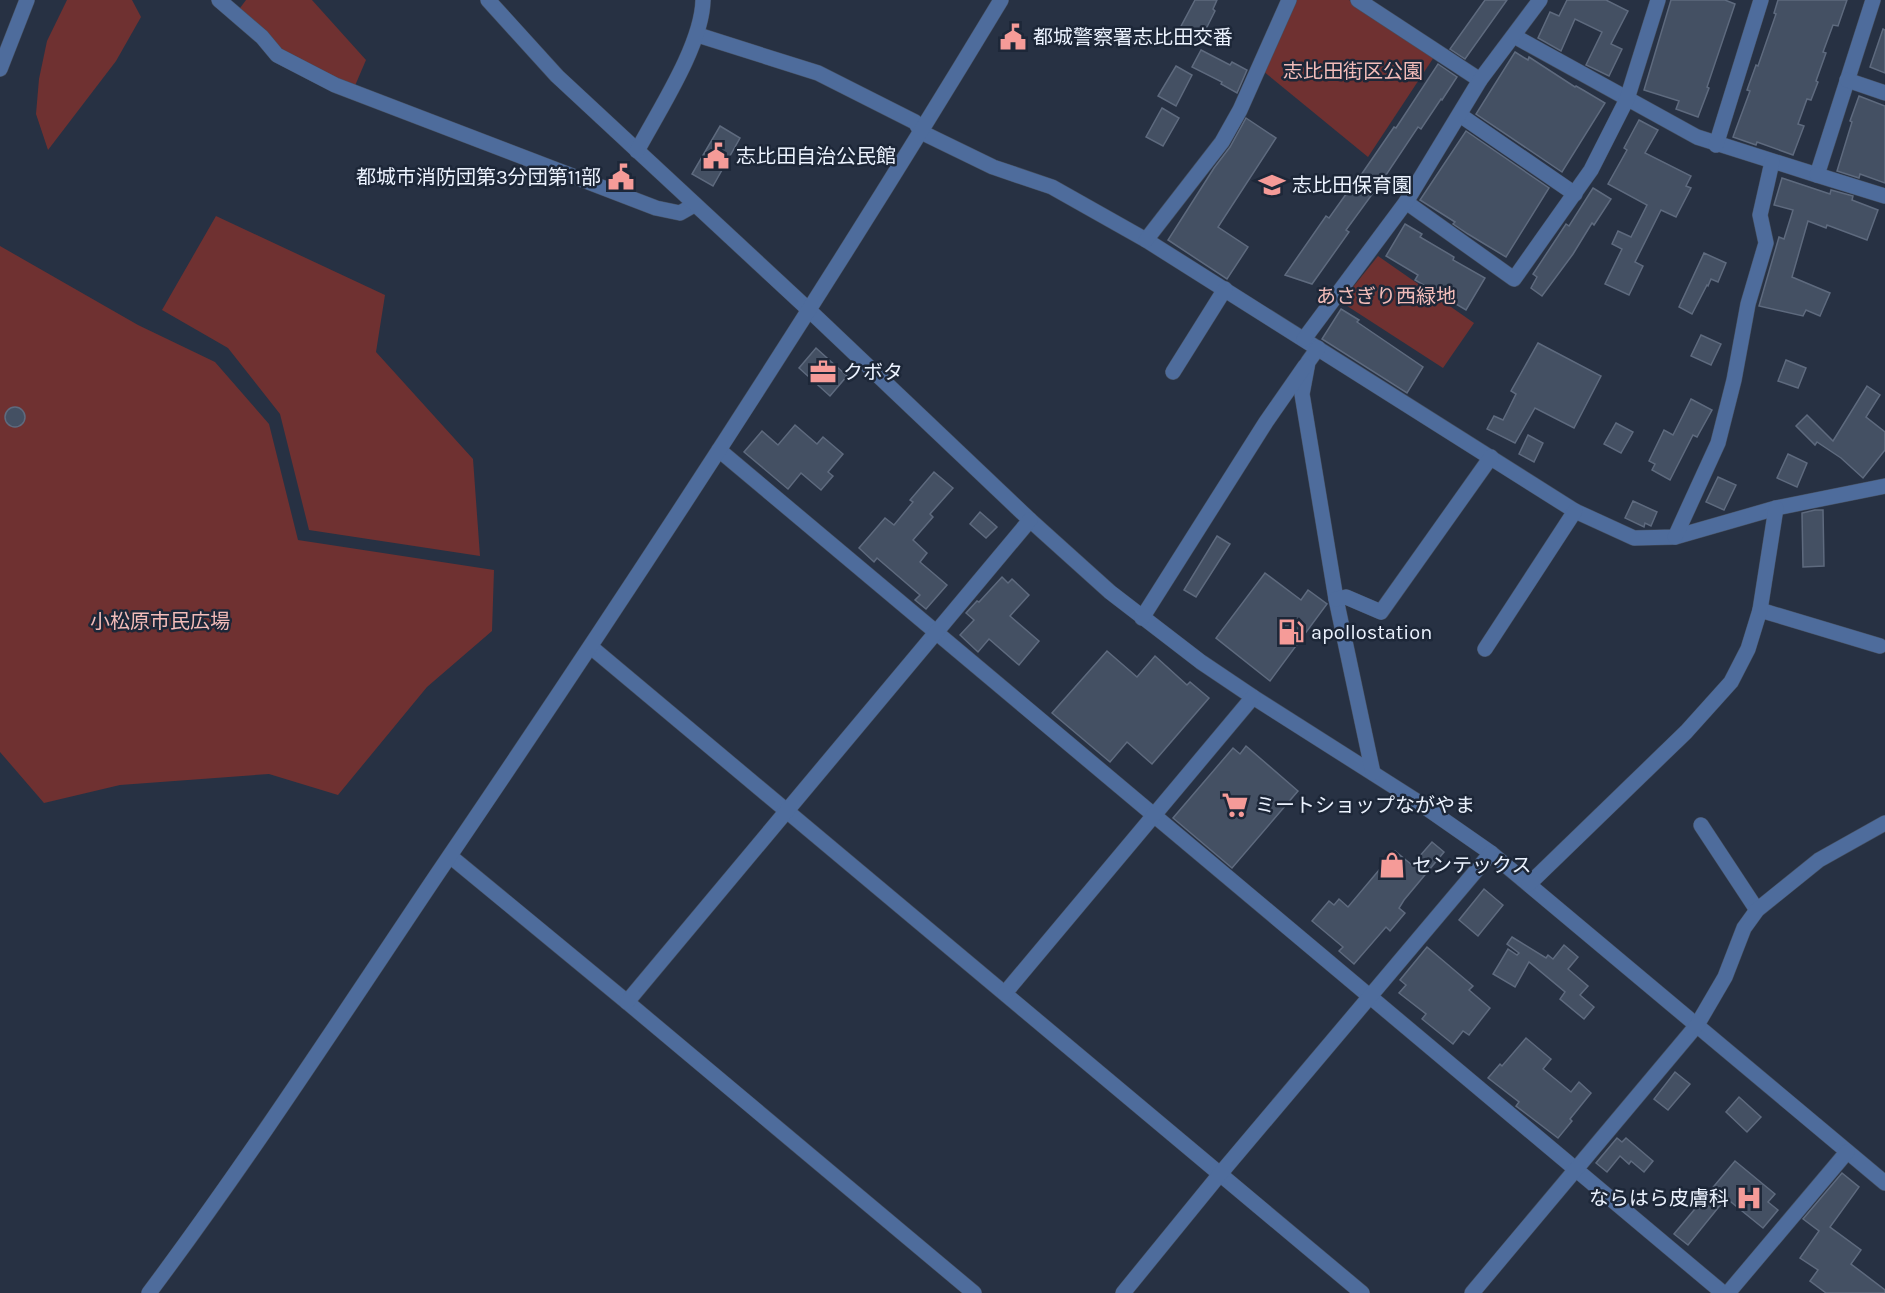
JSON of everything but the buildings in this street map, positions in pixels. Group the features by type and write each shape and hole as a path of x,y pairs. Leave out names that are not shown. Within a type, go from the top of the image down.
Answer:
{"street":[{"path":"0,69 27,0"},
{"path":"219,0 262,37 277,54 335,85 656,208 681,213 694,205"},
{"path":"488,0 557,76 810,311 1030,520 1110,592 1201,662 1415,800 1491,854 1885,1183"},
{"path":"637,151 698,35 704,0"},
{"path":"149,1293 231,1179 591,647 810,311 1001,0"},
{"path":"1146,240 1222,142 1240,110 1289,0"},
{"path":"1358,0 1480,80"},
{"path":"1304,339 1406,202 1480,80 1540,0"},
{"path":"1406,202 1514,279 1591,170 1627,99 1658,0"},
{"path":"1716,145 1761,0"},
{"path":"1817,175 1873,0"},
{"path":"698,35 818,73 915,122 921,132 993,167 1052,187 1146,240 1575,511 1634,538 1675,537 1776,508 1885,486"},
{"path":"1514,36 1697,137 1716,145 1885,196"},
{"path":"1846,80 1885,93"},
{"path":"1460,115 1575,194"},
{"path":"1675,537 1718,443 1734,380 1748,304 1766,243 1760,215 1772,162"},
{"path":"1173,372 1224,289"},
{"path":"1142,618 1266,422 1318,348"},
{"path":"1308,363 1302,394 1336,599 1373,774"},
{"path":"719,450 1723,1293"},
{"path":"1336,599 1346,597 1380,612 1491,457"},
{"path":"1529,884 1686,732 1731,682 1748,649 1760,610 1776,508"},
{"path":"1485,649 1575,511"},
{"path":"627,1002 1030,520"},
{"path":"1760,610 1880,646"},
{"path":"591,647 1362,1293"},
{"path":"1005,993 1253,697"},
{"path":"1472,1293 1697,1025 1725,976 1744,928 1757,910 1819,860 1885,823"},
{"path":"1701,825 1757,910"},
{"path":"1123,1293 1220,1173 1491,854"},
{"path":"450,856 974,1293"},
{"path":"1728,1293 1847,1152"}],"green space":[{"path":"67,0 132,0 141,17 116,61 48,150 36,114 39,79 47,41"},
{"path":"246,0 312,0 366,60 354,88 287,54 240,8"},
{"name":"志比田街区公園","path":"1294,0 1349,0 1434,57 1368,157 1263,71"},
{"path":"216,216 385,295 376,352 473,459 480,556 309,530 280,414 228,348 162,310"},
{"name":"小松原市民広場","path":"0,246 138,325 215,362 269,424 298,540 494,570 492,631 427,687 338,795 269,774 120,785 44,803 0,752"},
{"name":"あさぎり西緑地","path":"1378,256 1474,323 1443,368 1341,302"}],"place":[{"name":"都城警察署志比田交番","path":"1013,37"},
{"name":"志比田自治公民館","path":"716,156"},
{"name":"都城市消防団第3分団第11部","path":"621,177"},
{"name":"志比田保育園","path":"1272,185"},
{"name":"クボタ","path":"823,372"},
{"name":"apollostation","path":"1291,632"},
{"name":"ミートショップながやま","path":"1235,805"},
{"name":"センテックス","path":"1392,865"},
{"name":"ならはら皮膚科","path":"1749,1198"}]}
